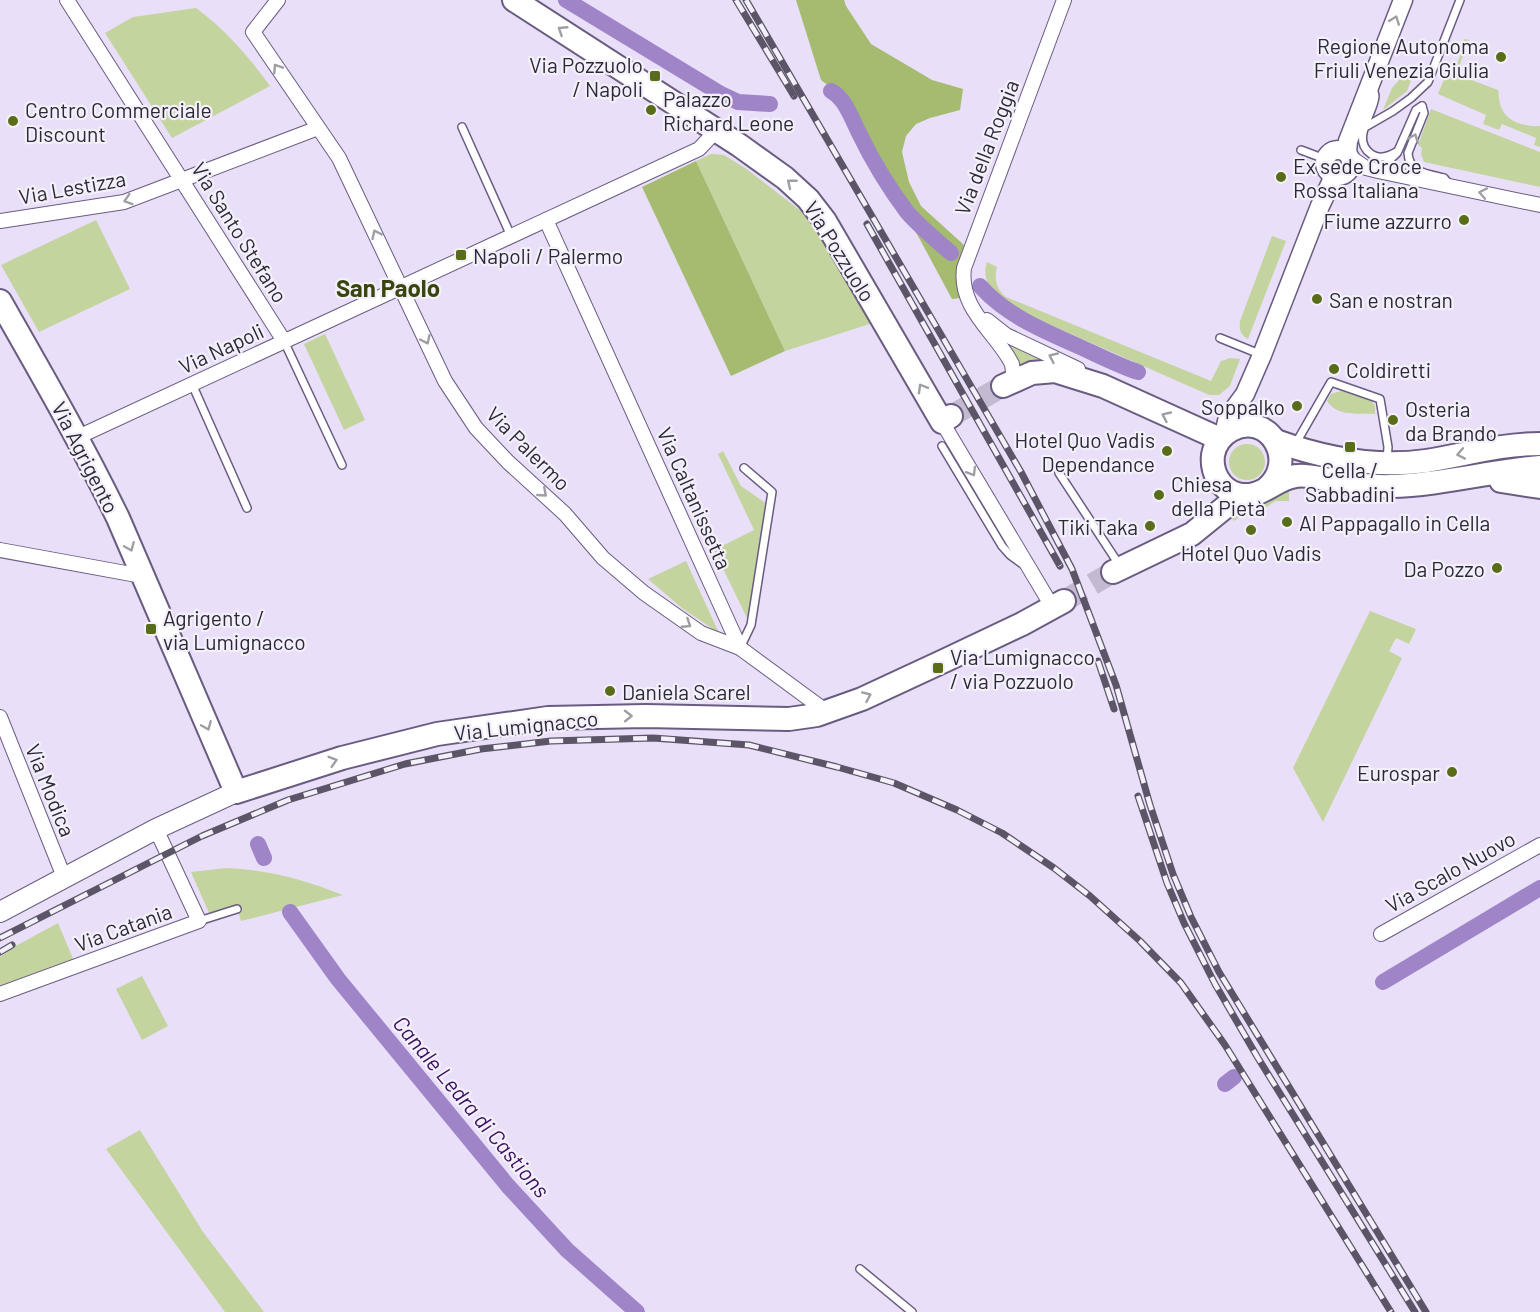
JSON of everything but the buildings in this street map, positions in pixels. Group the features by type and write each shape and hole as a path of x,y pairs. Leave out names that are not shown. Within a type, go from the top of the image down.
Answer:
{"main road":[{"name":"Via Pozzuolo","path":"514,0 717,130 791,183 818,211 946,419"},
{"name":"Via Agrigento","path":"0,301 78,437 118,518 236,792"},
{"path":"1009,383 1032,373 1055,371 1103,386 1222,436"},
{"path":"1284,444 1281,467 1276,480 1256,492 1227,489 1215,475 1213,456 1222,436 1238,427 1251,426 1261,429 1284,444 1316,454 1386,463 1414,462 1509,446 1540,444"},
{"path":"1440,482 1498,471 1540,467"},
{"path":"1117,570 1192,534 1229,504 1297,476 1374,486 1508,481 1540,486"},
{"name":"Via Lumignacco","path":"0,912 156,829 236,792 342,758 437,734 537,720 586,716 805,718 827,712 946,660 1058,604"}],"street":[{"name":"Via Santo Stefano","path":"67,0 285,342"},
{"name":"Via Palermo","path":"278,0 253,32 339,158 445,381 463,411 492,447 555,504 603,558 644,593 701,633 740,648 827,712"},
{"name":"Via della Roggia","path":"1009,383 1012,363 968,301 963,287 965,261 1064,0"},
{"path":"1353,144 1334,150 1325,159 1327,171 1334,176 1343,176 1350,171 1353,144 1372,80 1403,0"},
{"name":"Via Lestizza","path":"0,220 124,202 318,128"},
{"name":"Via Napoli","path":"78,437 699,149 717,130"},
{"path":"1353,144 1366,168 1540,205"},
{"path":"1222,436 1228,417 1245,394 1334,176"},
{"name":"Via Caltanissetta","path":"546,220 740,648"},
{"name":"Via della Roggia","path":"974,309 1006,335 1087,373 1103,386"},
{"path":"1245,394 1251,426"},
{"name":"Via Pozzuolo","path":"946,419 1030,569 1058,604"},
{"path":"0,550 142,576"},
{"name":"Via Modica","path":"0,717 64,877"},
{"name":"Via Catania","path":"0,994 199,921 156,829"},
{"name":"Via Scalo Nuovo","path":"1381,934 1540,845"}],"lane":[{"path":"1353,144 1411,98 1428,81 1460,0"},
{"path":"1377,171 1387,165 1398,151 1416,110 1422,106 1424,113 1408,153 1408,159 1415,169 1444,178 1450,186"},
{"path":"462,127 512,236"},
{"path":"1353,144 1364,140 1370,154 1383,157 1398,151"},
{"path":"1301,150 1325,159"},
{"path":"1220,338 1262,354"},
{"name":"Via Santo Stefano","path":"285,342 342,465"},
{"path":"1284,444 1331,382 1380,399 1388,447 1386,463"},
{"path":"192,384 247,508"},
{"path":"942,446 1002,546 1030,569"},
{"name":"Via Caltanissetta","path":"740,648 752,625 772,492 744,468"},
{"path":"1059,473 1117,570"},
{"path":"199,921 237,909"},
{"path":"860,1269 912,1312"}],"green space":[{"path":"796,0 844,0 871,44 932,80 963,89 960,110 916,124 906,136 902,152 909,182 921,206 964,245 957,270 960,298 952,299 895,189 838,93 821,80"},
{"path":"196,8 236,44 270,86 172,138 105,33 133,17"},
{"path":"1465,39 1469,40 1456,74 1498,90 1501,107 1513,121 1529,126 1540,126 1540,147 1534,145 1536,138 1502,124 1499,130 1483,124 1486,115 1438,94 1451,62 1457,64 1464,46 1459,44"},
{"path":"1406,72 1413,75 1407,91 1383,110 1392,88"},
{"path":"1431,109 1540,152 1540,187 1424,162 1421,154 1422,148 1418,145"},
{"path":"711,154 724,155 745,168 801,211 820,234 873,323 785,351 696,161"},
{"path":"696,161 785,351 731,376 642,187"},
{"path":"96,220 130,289 39,332 1,265"},
{"path":"1272,236 1286,241 1248,339 1241,332 1240,321"},
{"path":"987,262 997,267 997,284 1006,297 1211,381 1221,361 1230,358 1240,359 1230,386 1219,395 1209,395 1018,310 1000,298 987,282 985,273"},
{"path":"325,334 365,420 344,430 304,344"},
{"path":"1010,345 1052,364 1021,366"},
{"path":"1341,391 1371,400 1375,406 1375,414 1342,412 1331,406 1327,401 1331,394"},
{"path":"1247,444 1259,450 1265,462 1259,474 1247,480 1235,474 1229,462 1235,450"},
{"path":"723,451 741,486 767,504 750,614 747,618 714,550 754,530 718,454"},
{"path":"1301,484 1301,489 1289,490 1289,501 1275,501 1264,509 1250,510 1234,521 1230,516 1236,509 1273,497"},
{"path":"686,561 719,633 682,608 648,579"},
{"path":"1370,611 1416,629 1409,644 1396,638 1389,651 1402,658 1323,822 1293,768"},
{"path":"226,868 286,876 343,895 241,921 236,905 209,913 191,872"},
{"path":"58,923 74,961 0,987 0,957"},
{"path":"142,976 168,1026 142,1040 116,989"},
{"path":"140,1130 203,1232 264,1312 225,1312 106,1149"}],"waterway":[{"path":"566,0 721,94 738,102 770,104"},
{"path":"831,91 836,94 851,115 875,164 907,212 951,253"},
{"path":"980,286 990,297 1013,314 1051,334 1138,372"},
{"name":"Canale Ledra di Castions","path":"258,844 264,858"},
{"path":"1383,982 1540,888"},
{"name":"Canale Ledra di Castions","path":"290,912 338,979 508,1186 567,1250 637,1312"},
{"path":"1225,1084 1234,1077"}],"tunnel":[{"path":"951,416 1003,386"},
{"path":"1064,601 1113,572"}],"railway":[{"path":"736,0 794,96"},
{"path":"746,0 1021,472 1072,569 1116,685 1150,805 1173,874 1191,917 1219,972 1426,1312"},
{"path":"867,224 1060,566"},
{"path":"1098,661 1114,709"},
{"path":"0,938 202,836 288,800 405,764 481,749 551,741 653,738 749,745 837,767 894,783 957,810 1002,833 1054,868 1090,896 1140,941 1181,983 1225,1045 1391,1312"},
{"path":"1138,796 1167,883 1184,923 1215,984 1258,1058 1415,1312"},
{"path":"0,952 12,945"}],"place":[{"name":"Regione Autonoma Friuli Venezia Giulia","path":"1501,57"},
{"name":"Via Pozzuolo / Napoli","path":"655,76"},
{"name":"Palazzo Richard Leone","path":"651,110"},
{"name":"Centro Commerciale Discount","path":"13,121"},
{"name":"Ex sede Croce Rossa Italiana","path":"1281,177"},
{"name":"Fiume azzurro","path":"1464,220"},
{"name":"Napoli / Palermo","path":"461,255"},
{"name":"San e nostran","path":"1317,299"},
{"name":"Coldiretti","path":"1334,369"},
{"name":"Soppalko","path":"1297,406"},
{"name":"Osteria da Brando","path":"1393,420"},
{"name":"Cella / Sabbadini","path":"1350,447"},
{"name":"Hotel Quo Vadis Dependance","path":"1167,451"},
{"name":"Chiesa della Pietà","path":"1159,495"},
{"name":"Al Pappagallo in Cella","path":"1287,522"},
{"name":"Tiki Taka","path":"1150,526"},
{"name":"Hotel Quo Vadis","path":"1251,530"},
{"name":"Da Pozzo","path":"1497,568"},
{"name":"Agrigento / via Lumignacco","path":"151,629"},
{"name":"Via Lumignacco / via Pozzuolo","path":"938,668"},
{"name":"Daniela Scarel","path":"610,691"},
{"name":"Eurospar","path":"1452,772"}],"district":[{"name":"San Paolo","path":"388,287"}]}
